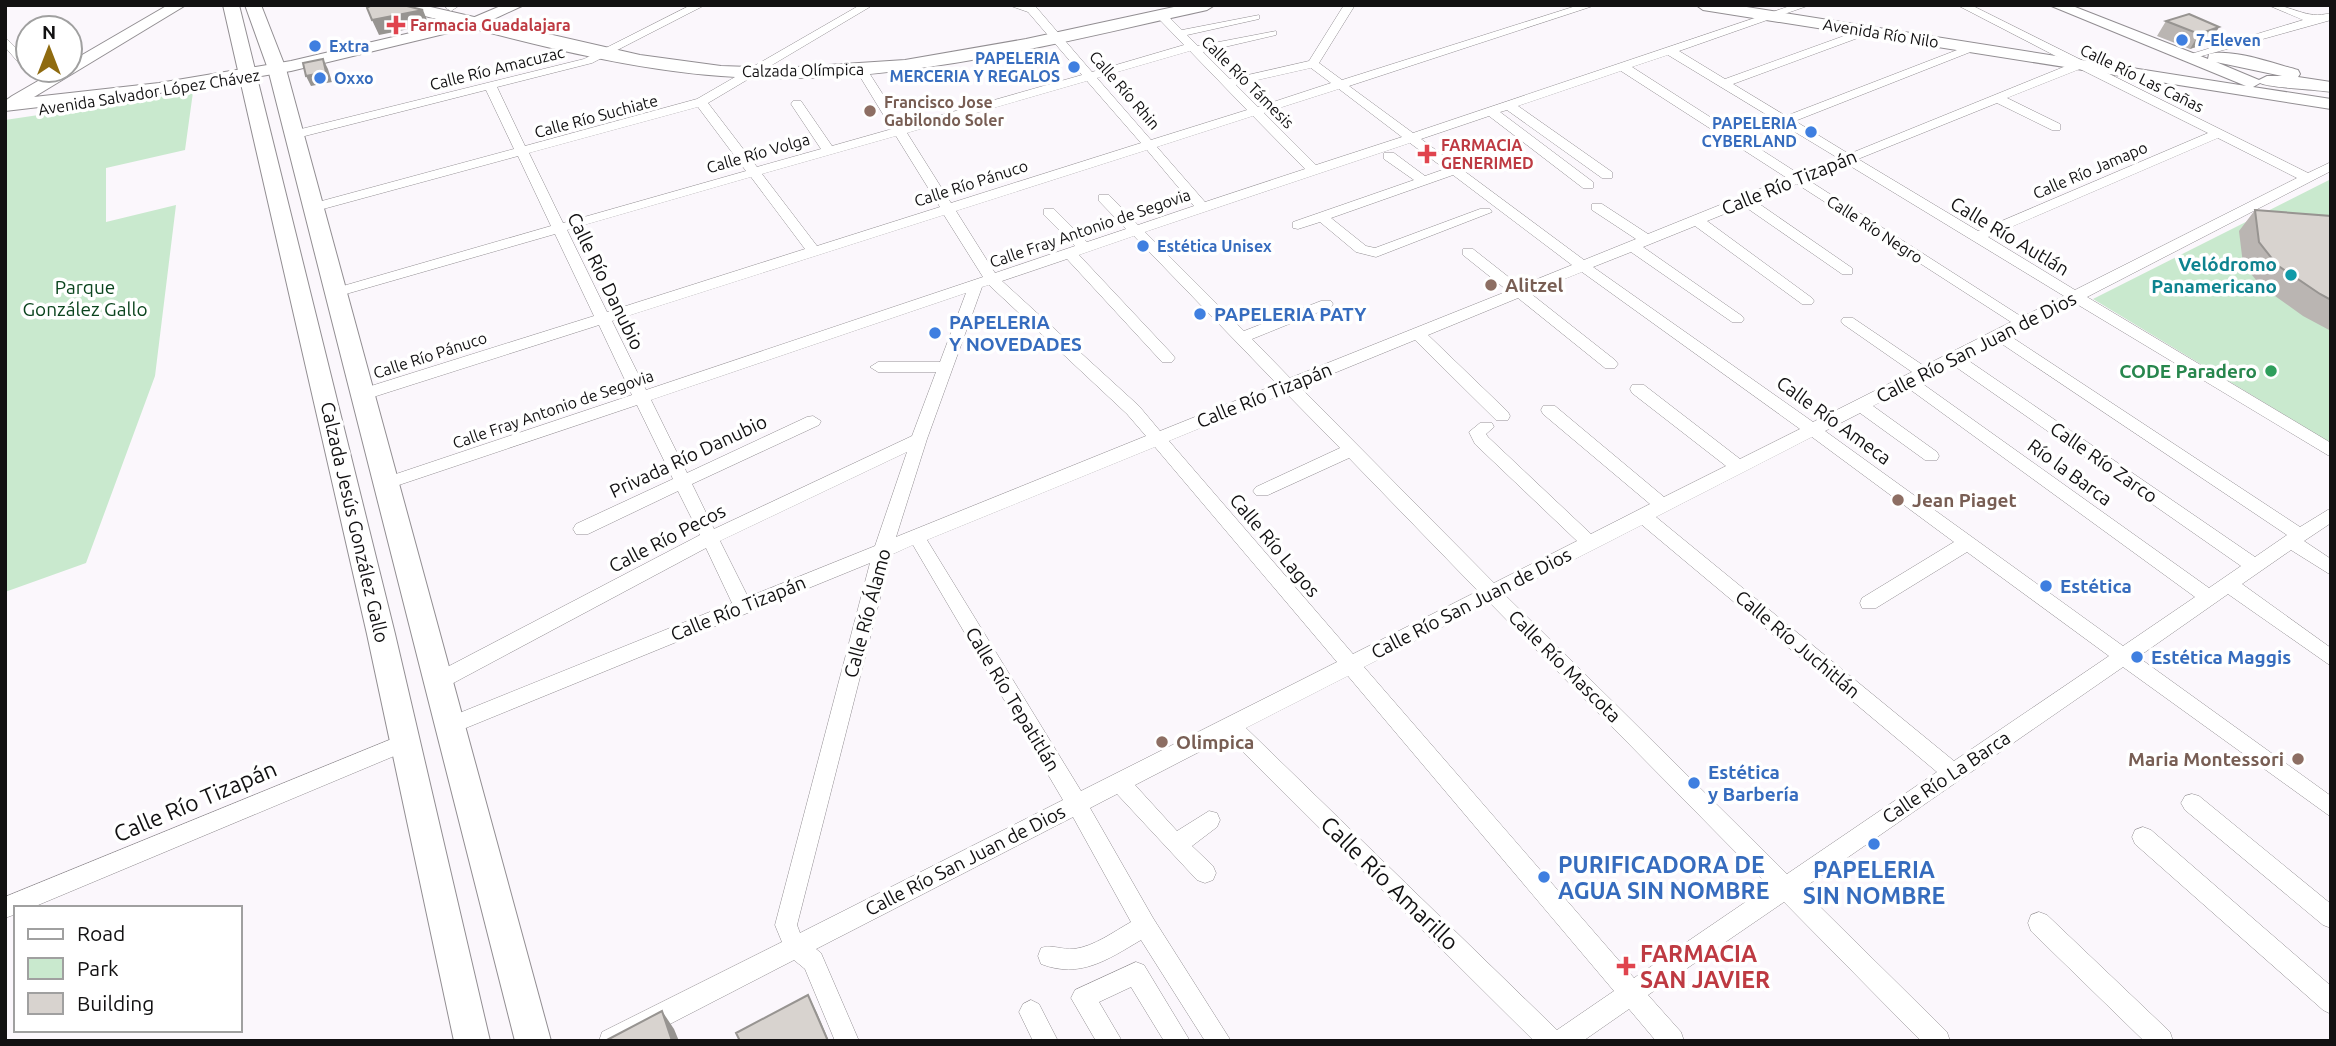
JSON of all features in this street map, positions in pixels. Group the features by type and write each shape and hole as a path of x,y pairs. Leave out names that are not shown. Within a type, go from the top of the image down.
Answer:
{"main road":[{"path":"84,47 156,5"},
{"path":"84,61 179,5"},
{"name":"Calzada Jesús González Gallo","path":"231,5 362,554 472,1041"},
{"name":"Calzada Jesús González Gallo","path":"253,5 281,68 293,135 533,1041"},
{"name":"Calzada Olímpica","path":"400,5 483,19 680,66 862,70 965,56 1053,33"},
{"name":"Avenida Salvador López Chávez","path":"6,105 164,93 483,19 517,5"},
{"name":"Calzada Olímpica","path":"755,68 900,58 1053,33 1164,10 1207,5"},
{"name":"Avenida Río Nilo","path":"1703,5 2331,104"},
{"path":"2056,5 2331,113"},
{"name":"Calzada Olímpica","path":"448,6 483,19"},
{"path":"93,55 69,72 61,83 63,88 72,93 109,94"},
{"path":"2188,57 2248,62 2329,86"},
{"name":"Avenida Río Nilo","path":"2069,62 2221,81 2295,81 2329,86"},
{"name":"Avenida Salvador López Chávez","path":"6,105 248,75"},
{"path":"6,105 23,84"},
{"path":"6,105 44,84"},
{"path":"362,554 387,486"}],"street":[{"name":"Calle Río Amacuzac","path":"293,135 588,61 700,5"},
{"name":"Calle Río Suchiate","path":"312,208 701,102 755,68 867,5"},
{"name":"Calle Río Rhin","path":"1013,5 1035,7 1053,33 1203,208"},
{"path":"1227,83 1313,64 1350,5"},
{"name":"Calle Río Pánuco","path":"361,395 1591,5"},
{"name":"Calle Fray Antonio de Segovia","path":"387,486 642,397 1805,5"},
{"name":"Calle Río Las Cañas","path":"1962,5 2069,62 2308,178"},
{"path":"2273,5 2331,26"},
{"name":"Calle Río Támesis","path":"1164,10 1179,34 1314,171"},
{"path":"2188,57 2331,16"},
{"path":"1179,34 1255,17"},
{"path":"1723,84 1870,30"},
{"name":"Calle Río Volga","path":"334,293 1089,76 1193,48 1272,33"},
{"path":"1785,121 1974,47"},
{"name":"Calle Río Autlán","path":"1670,51 2331,451"},
{"name":"Calle Río Tizapán","path":"449,726 1997,98 2069,62"},
{"name":"Calle Río Ameca","path":"1313,64 1582,266 1813,430 2331,808"},
{"name":"Calle Río Negro","path":"1623,66 2022,323"},
{"name":"Calle Río Lagos","path":"862,70 949,209 984,282 1133,410 1672,1041"},
{"name":"Calle Río Danubio","path":"490,86 743,606"},
{"path":"1997,98 2056,127"},
{"path":"701,102 814,252"},
{"path":"797,104 830,151"},
{"path":"1509,105 1607,175"},
{"path":"1490,111 1536,143 1541,152 1588,185"},
{"name":"Calle Río Jamapo","path":"1975,238 2219,133"},
{"path":"1389,156 1423,181"},
{"name":"Calle Río San Juan de Dios","path":"611,1041 2331,166"},
{"path":"1298,225 1453,171"},
{"name":"Calle Río Mascota","path":"1104,198 1287,386 1938,1041"},
{"path":"1744,200 1847,271"},
{"path":"1597,207 1737,319"},
{"path":"1049,212 1167,358"},
{"path":"1323,218 1361,249 1376,253 1485,212"},
{"path":"1696,220 1807,301"},
{"path":"1468,252 1610,364"},
{"name":"Calle Río Álamo","path":"795,947 786,925 883,550 945,367 984,282"},
{"path":"1241,338 1326,304"},
{"name":"Río la Barca","path":"1848,321 1916,377 2208,597"},
{"path":"1416,333 1502,416"},
{"path":"1999,335 2295,538 2331,568"},
{"name":"Calle Río Zarco","path":"1954,358 2255,566"},
{"path":"878,367 945,367"},
{"path":"1638,389 1739,467"},
{"path":"1860,405 1931,456"},
{"path":"1549,411 1663,506"},
{"name":"Privada Río Danubio","path":"582,529 813,421"},
{"path":"1486,427 1477,432 1479,437 1590,543"},
{"name":"Calle Río Pecos","path":"437,682 710,538 919,439"},
{"path":"1262,491 1351,450"},
{"name":"Calle Río La Barca","path":"1562,1041 2331,514"},
{"name":"Calle Río Juchitlán","path":"1643,516 1953,772"},
{"name":"Calle Río Tepatitlán","path":"916,536 1077,804 1145,926 1219,1041"},
{"path":"1869,603 1967,543"},
{"path":"2228,584 2331,658"},
{"name":"Calle Río Amarillo","path":"1230,726 1551,1041"},
{"name":"Calle Río Tizapán","path":"5,908 404,743"},
{"path":"1119,782 1205,873"},
{"path":"2192,803 2331,918"},
{"path":"1176,845 1209,820"},
{"path":"2143,837 2331,1002"},
{"path":"2039,923 2161,1041"},
{"path":"1049,956 1061,963 1081,960 1145,926"},
{"path":"795,947 813,961 847,1041"},
{"path":"1110,1041 1083,998 1136,973 1178,1041"},
{"path":"1031,1012 1046,1041"}],"green space":[{"name":"Parque González Gallo","path":"193,92 185,150 106,168 106,222 176,205 155,376 86,563 5,592 5,120"},
{"name":"CODE Paradero","path":"2331,179 2331,443 2093,299"}],"building":[{"path":"372,5 403,5 423,10 372,20 367,8"},
{"path":"2189,14 2219,27 2199,34 2166,21"},
{"path":"323,59 326,72 306,76 303,63"},
{"path":"2255,210 2331,216 2331,300 2277,265 2259,242"},
{"path":"808,995 828,1041 736,1041 739,1039 736,1033"},
{"path":"662,1011 672,1041 605,1041"}],"place":[{"name":"Farmacia Guadalajara","path":"396,25"},
{"name":"7-Eleven","path":"2182,40"},
{"name":"Extra","path":"315,46"},
{"name":"PAPELERIA MERCERIA Y REGALOS","path":"1074,67"},
{"name":"Oxxo","path":"320,78"},
{"name":"Francisco Jose Gabilondo Soler","path":"870,111"},
{"name":"PAPELERIA CYBERLAND","path":"1811,132"},
{"name":"FARMACIA GENERIMED","path":"1427,154"},
{"name":"Estética Unisex","path":"1143,246"},
{"name":"Velódromo Panamericano","path":"2291,275"},
{"name":"Alitzel","path":"1491,285"},
{"name":"PAPELERIA PATY","path":"1200,314"},
{"name":"PAPELERIA Y NOVEDADES","path":"935,333"},
{"name":"CODE Paradero","path":"2271,371"},
{"name":"Jean Piaget","path":"1898,500"},
{"name":"Estética","path":"2046,586"},
{"name":"Estética Maggis","path":"2137,657"},
{"name":"Olimpica","path":"1162,742"},
{"name":"Maria Montessori","path":"2298,759"},
{"name":"Estética y Barbería","path":"1694,783"},
{"name":"PAPELERIA SIN NOMBRE","path":"1874,844"},
{"name":"PURIFICADORA DE AGUA SIN NOMBRE","path":"1544,877"},
{"name":"FARMACIA SAN JAVIER","path":"1626,966"}]}
